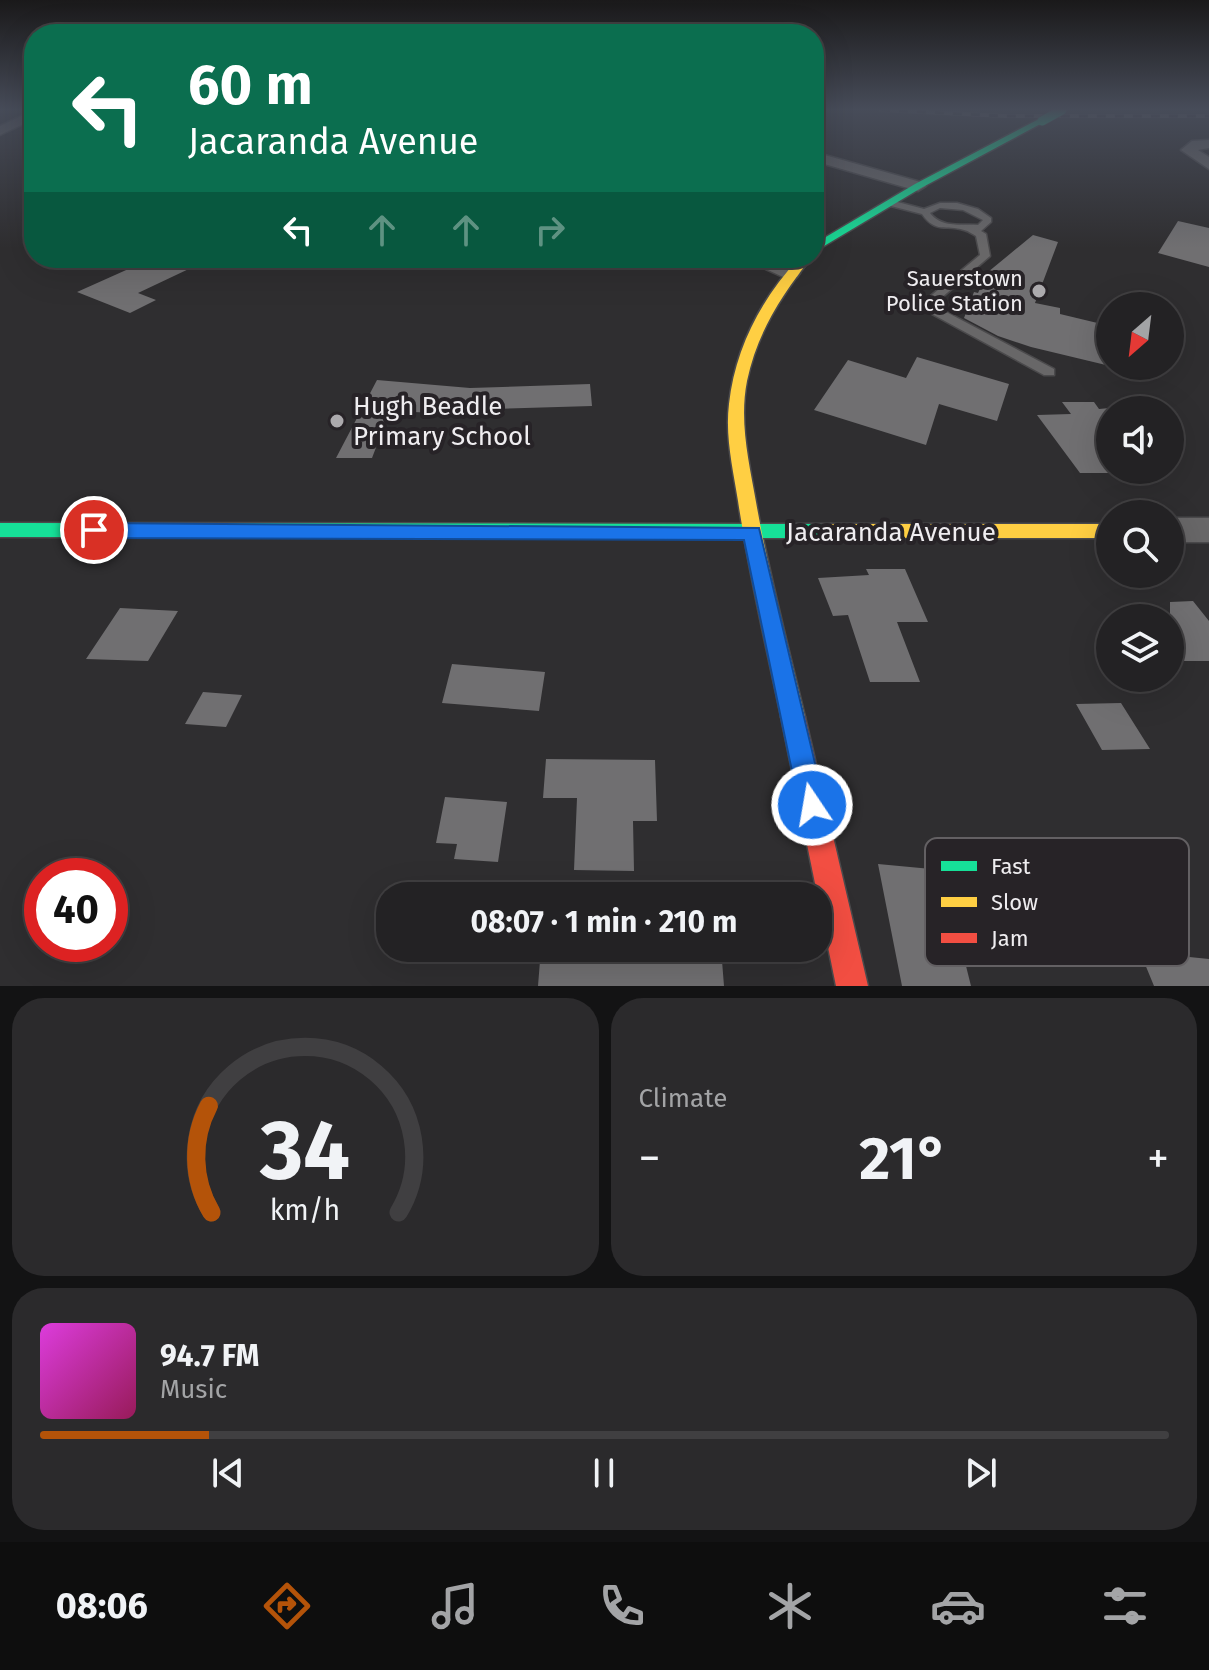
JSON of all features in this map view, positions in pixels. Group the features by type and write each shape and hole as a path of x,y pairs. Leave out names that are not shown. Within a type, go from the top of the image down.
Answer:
{"street":[{"path":"824,243 918,186 975,156"},
{"path":"824,159 918,186"},
{"path":"777,268 790,273"},
{"path":"795,268 765,313 743,365 736,428 752,533 852,986"},
{"name":"Jacaranda Avenue","path":"0,530 1096,531"},
{"path":"1184,530 1209,530"}],"lane":[{"path":"890,203 925,212 949,205 974,210 988,220 987,225 970,230"},
{"path":"925,212 932,222 981,234 985,256 925,306 1049,372"}],"building":[{"path":"1178,221 1209,228 1209,267 1158,253"},
{"path":"1033,235 1058,242 1035,303 1060,308 1060,314 1096,323 1096,363 998,336 964,318 974,292 978,293 988,272"},
{"path":"131,268 191,268 138,293 156,300 130,313 77,292"},
{"path":"917,357 1009,384 997,421 939,404 926,445 814,410 848,360 906,378"},
{"path":"377,380 470,388 590,384 592,406 462,410 461,414 390,411 372,458 336,458"},
{"path":"1062,402 1094,402 1096,405 1096,473 1080,473 1037,415 1071,414"},
{"path":"866,569 905,569 928,622 897,622 920,682 870,682 848,615 833,616 818,578 869,575"},
{"path":"1193,601 1209,621 1209,661 1184,661 1184,604 1170,602"},
{"path":"120,608 178,611 148,661 86,659"},
{"path":"452,664 545,672 539,711 442,703"},
{"path":"203,692 242,695 226,727 185,724"},
{"path":"1121,703 1150,749 1102,750 1076,704"},
{"path":"546,759 655,760 657,821 633,821 634,871 574,870 577,798 543,798"},
{"path":"445,797 507,802 498,862 454,859 457,844 436,843"},
{"path":"878,864 925,868 925,966 966,966 971,986 902,986"},
{"path":"1189,957 1209,959 1209,986 1154,986 1146,966 1189,966"},
{"path":"540,962 722,962 724,986 538,986"}],"traffic: fast":[{"path":"824,243 918,186 975,156"},
{"path":"0,530 831,531"}],"traffic: slow":[{"path":"793,717 750,518 737,444 736,406 739,383 753,337 776,294 796,268"},
{"path":"831,531 1096,531"}],"traffic: jam":[{"path":"793,717 852,986"}],"place":[{"name":"Sauerstown Police Station","path":"1039,291"},
{"name":"Hugh Beadle Primary School","path":"337,421"}],"route":[{"path":"94,530 752,533 812,805"}]}
